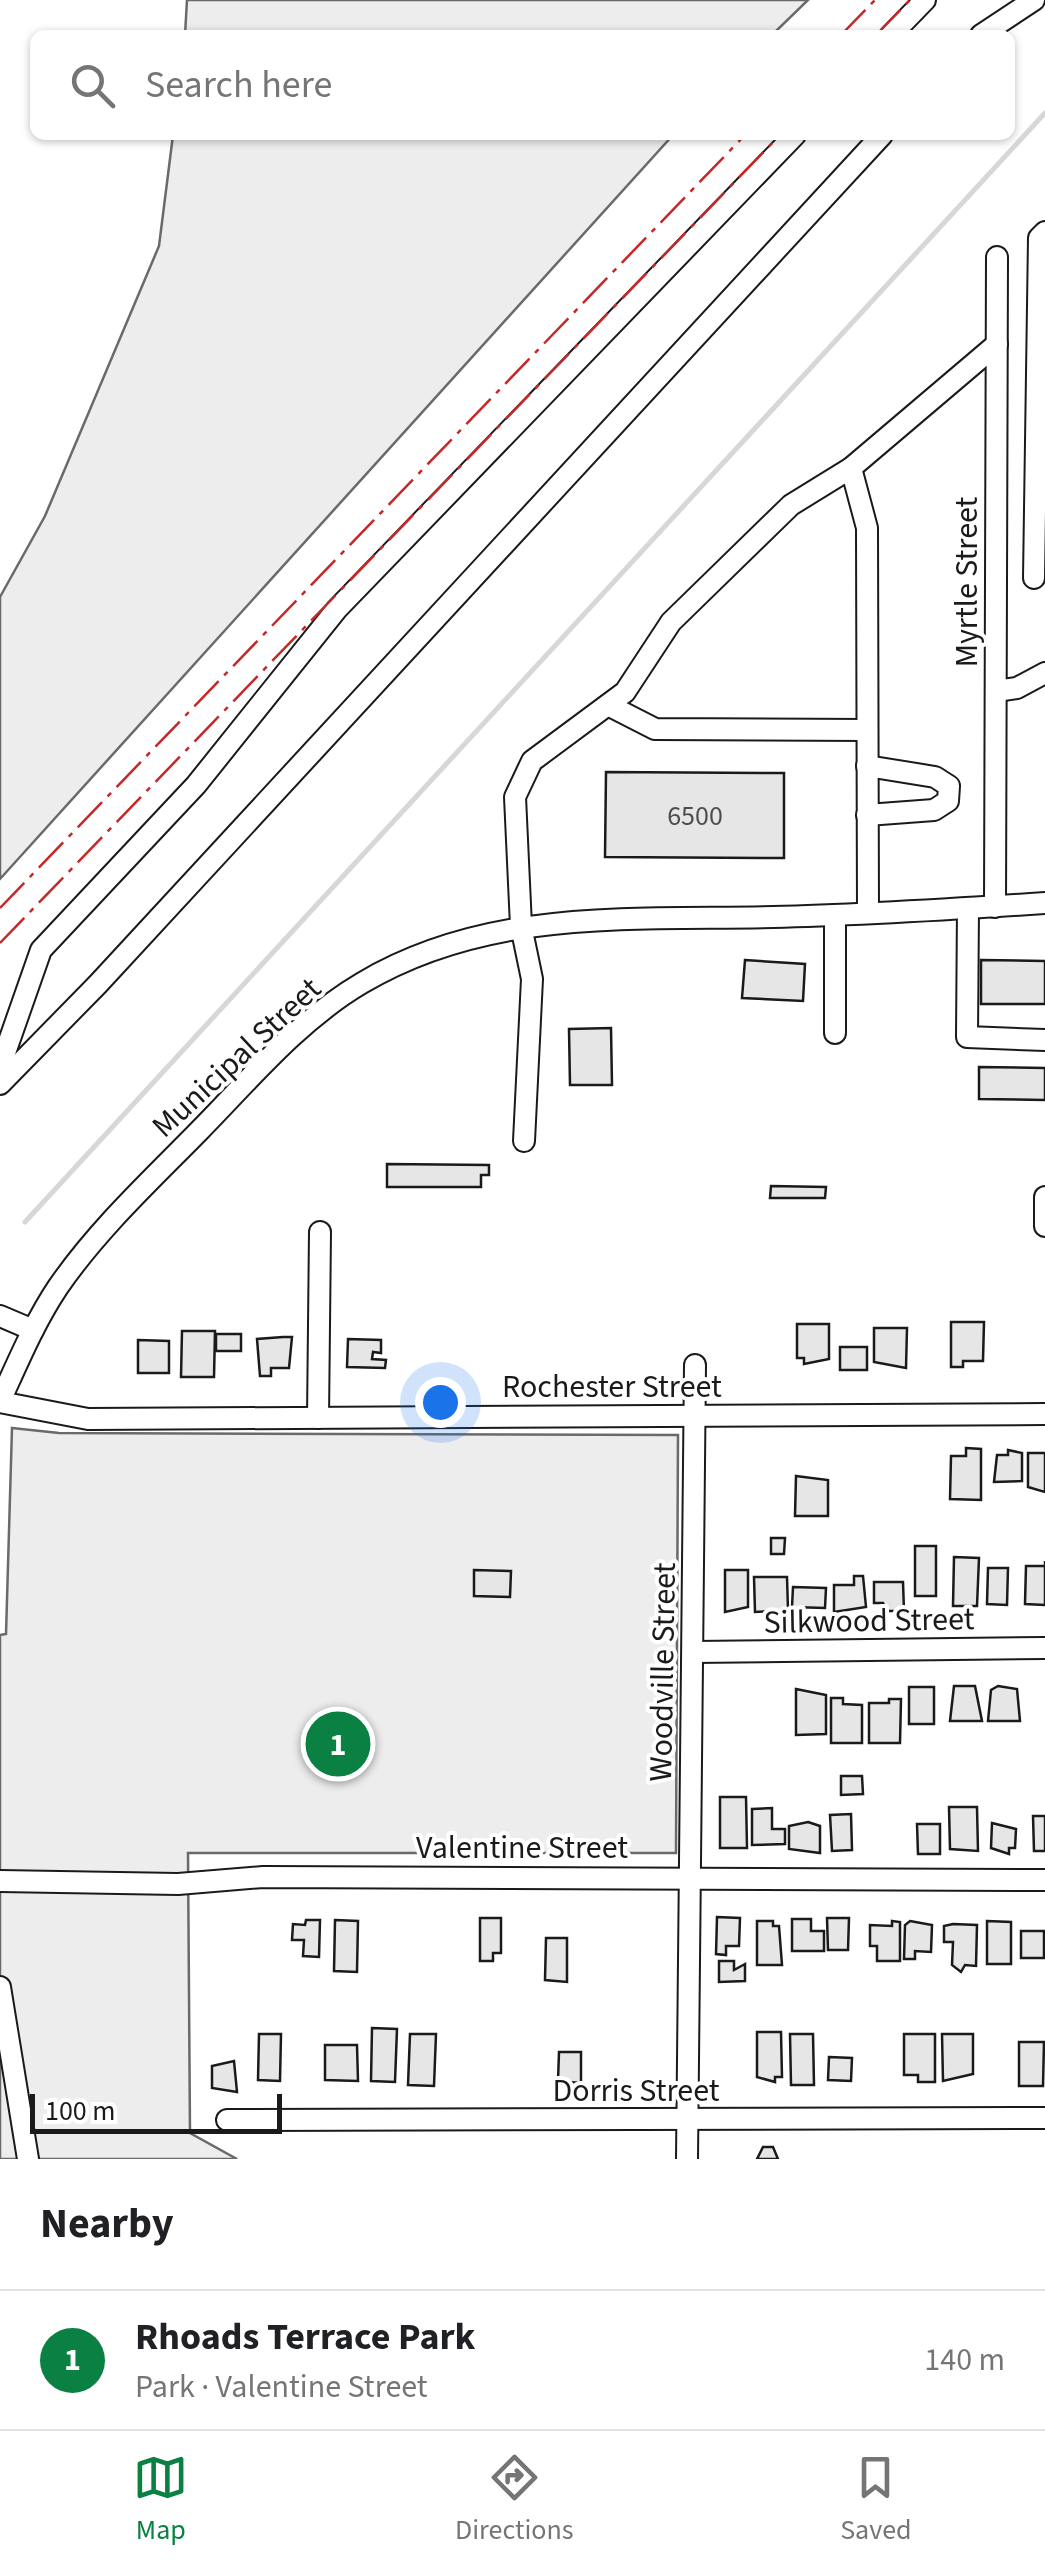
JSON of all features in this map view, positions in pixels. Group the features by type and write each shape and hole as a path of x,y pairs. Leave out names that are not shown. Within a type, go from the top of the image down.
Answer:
{"street":[{"path":"896,30 925,0"},
{"path":"989,30 1034,0"},
{"path":"0,1067 41,950 172,813 337,609 789,140"},
{"path":"0,1084 112,969 877,140"},
{"path":"996,579 1040,578 1039,238 1045,232"},
{"name":"Myrtle Street","path":"995,907 997,257"},
{"path":"524,1141 532,979 521,926 514,797 532,762 625,692 671,622 791,505 851,468 997,344"},
{"path":"851,468 866,528 868,913"},
{"path":"996,691 1016,688 1045,673"},
{"path":"608,705 655,729 867,730"},
{"path":"867,766 935,776 949,786 948,801 934,810 868,815"},
{"name":"Municipal Street","path":"0,1402 33,1330 103,1230 305,1026 361,983 435,947 521,926 1045,903"},
{"path":"968,908 967,1037 1045,1040"},
{"path":"835,915 835,1033"},
{"path":"1045,1197 1045,1226"},
{"path":"318,1418 320,1232"},
{"path":"0,1316 33,1330"},
{"name":"Woodville Street","path":"687,2159 695,1365"},
{"name":"Rochester Street","path":"0,1402 88,1418 1045,1414"},
{"name":"Silkwood Street","path":"693,1652 1045,1648"},
{"name":"Valentine Street","path":"0,1881 178,1884 263,1877 1045,1880"},
{"path":"0,1988 28,2159"},
{"name":"Dorris Street","path":"227,2120 1045,2118"}],"shaded area":[{"path":"187,0 808,0 777,30 185,30"},
{"path":"172,140 668,140 0,879 0,597 45,516 159,246"},
{"path":"12,1428 59,1433 678,1435 676,1853 188,1853 190,2133 237,2159 0,2159 0,1635 6,1634"}],"building":[{"path":"606,772 784,773 784,858 605,857"},
{"path":"745,960 805,964 803,1001 742,998"},
{"path":"981,960 1045,961 1045,1004 981,1004"},
{"path":"611,1028 612,1085 570,1085 569,1029"},
{"path":"979,1067 1045,1068 1045,1100 979,1099"},
{"path":"387,1164 489,1165 489,1175 481,1175 481,1187 387,1187"},
{"path":"771,1186 826,1187 825,1198 770,1198"},
{"path":"951,1322 984,1322 983,1361 963,1361 963,1367 951,1367"},
{"path":"797,1324 829,1324 829,1359 804,1364 804,1358 797,1358"},
{"path":"874,1328 907,1328 906,1368 874,1362"},
{"path":"182,1331 215,1331 214,1377 181,1377"},
{"path":"216,1334 241,1334 241,1351 216,1351"},
{"path":"292,1337 289,1368 271,1368 271,1376 260,1376 257,1339"},
{"path":"348,1339 381,1340 381,1353 373,1352 372,1359 386,1360 385,1368 347,1367"},
{"path":"138,1340 169,1341 169,1373 138,1373"},
{"path":"840,1347 867,1347 867,1370 840,1370"},
{"path":"966,1448 981,1449 981,1500 950,1499 951,1456 966,1456"},
{"path":"1008,1450 1022,1453 1022,1481 994,1482 997,1455 1008,1455"},
{"path":"1028,1453 1045,1453 1045,1492 1028,1487"},
{"path":"796,1476 828,1480 828,1516 795,1516"},
{"path":"771,1538 785,1538 784,1554 771,1554"},
{"path":"915,1546 936,1546 936,1596 915,1596"},
{"path":"954,1557 979,1558 977,1606 953,1606"},
{"path":"1026,1566 1045,1566 1045,1605 1025,1604"},
{"path":"988,1568 1008,1568 1007,1605 987,1604"},
{"path":"474,1570 511,1571 510,1597 474,1596"},
{"path":"725,1570 748,1570 748,1607 725,1612"},
{"path":"854,1576 863,1576 866,1607 834,1612 834,1585 854,1585"},
{"path":"754,1577 787,1577 788,1610 755,1612"},
{"path":"874,1582 903,1582 904,1611 887,1611 883,1603 874,1603"},
{"path":"793,1587 826,1588 825,1608 792,1607"},
{"path":"954,1686 975,1686 982,1721 950,1721"},
{"path":"998,1686 1017,1689 1020,1721 988,1721 991,1690"},
{"path":"909,1687 934,1687 934,1724 909,1724"},
{"path":"796,1689 826,1695 826,1734 796,1735"},
{"path":"831,1698 843,1698 843,1704 862,1705 862,1743 831,1743"},
{"path":"889,1699 901,1699 900,1743 869,1743 869,1703 889,1703"},
{"path":"841,1776 862,1776 863,1794 841,1795"},
{"path":"720,1797 746,1797 747,1848 720,1848"},
{"path":"949,1807 977,1807 978,1851 950,1849"},
{"path":"772,1808 772,1829 785,1829 785,1844 752,1845 752,1809"},
{"path":"851,1814 852,1850 832,1851 830,1815"},
{"path":"1033,1816 1045,1816 1045,1851 1034,1851"},
{"path":"808,1822 820,1826 820,1853 789,1849 789,1826"},
{"path":"992,1823 1016,1829 1015,1848 1009,1848 1009,1854 991,1848"},
{"path":"917,1824 940,1824 940,1854 918,1854"},
{"path":"717,1917 740,1918 739,1946 726,1946 726,1955 716,1954"},
{"path":"480,1918 501,1918 501,1953 493,1953 493,1961 480,1961"},
{"path":"827,1918 849,1918 848,1950 828,1950"},
{"path":"792,1919 811,1919 811,1931 824,1931 824,1951 792,1951"},
{"path":"306,1920 320,1920 319,1957 303,1956 304,1940 292,1940 293,1924 305,1925"},
{"path":"335,1920 358,1921 357,1972 334,1971"},
{"path":"757,1921 773,1921 773,1926 779,1926 782,1965 757,1965"},
{"path":"892,1921 900,1922 900,1961 877,1961 877,1946 870,1946 870,1925 892,1926"},
{"path":"910,1921 932,1925 931,1952 915,1951 915,1959 904,1959 905,1925"},
{"path":"987,1921 1011,1922 1011,1964 987,1964"},
{"path":"977,1925 976,1966 965,1965 961,1972 952,1965 953,1942 944,1942 944,1926"},
{"path":"1021,1931 1044,1931 1044,1958 1021,1958"},
{"path":"546,1938 567,1938 567,1982 545,1980"},
{"path":"719,1961 734,1961 734,1970 745,1964 745,1981 719,1982"},
{"path":"372,2028 397,2029 395,2082 371,2081"},
{"path":"757,2032 781,2032 782,2077 775,2077 775,2082 757,2077"},
{"path":"259,2034 281,2034 280,2081 258,2080"},
{"path":"410,2034 436,2034 434,2086 408,2085"},
{"path":"790,2034 813,2034 814,2085 791,2085"},
{"path":"904,2034 935,2034 935,2082 918,2082 918,2075 904,2075"},
{"path":"942,2034 973,2034 973,2074 943,2081"},
{"path":"1019,2042 1044,2042 1043,2086 1019,2086"},
{"path":"325,2045 357,2045 358,2081 325,2080"},
{"path":"559,2052 581,2052 581,2083 558,2081"},
{"path":"829,2057 852,2058 851,2081 828,2080"},
{"path":"234,2061 237,2092 212,2088 212,2066"},
{"path":"763,2147 773,2147 778,2159 757,2159"}],"waterway":[{"path":"25,1222 1045,113"}],"power":[{"path":"846,30 875,0"},
{"path":"881,30 910,0"},
{"path":"0,908 740,140"},
{"path":"0,943 775,140"}],"place":[{"name":"Rhoads Terrace Park","path":"338,1744"}]}
